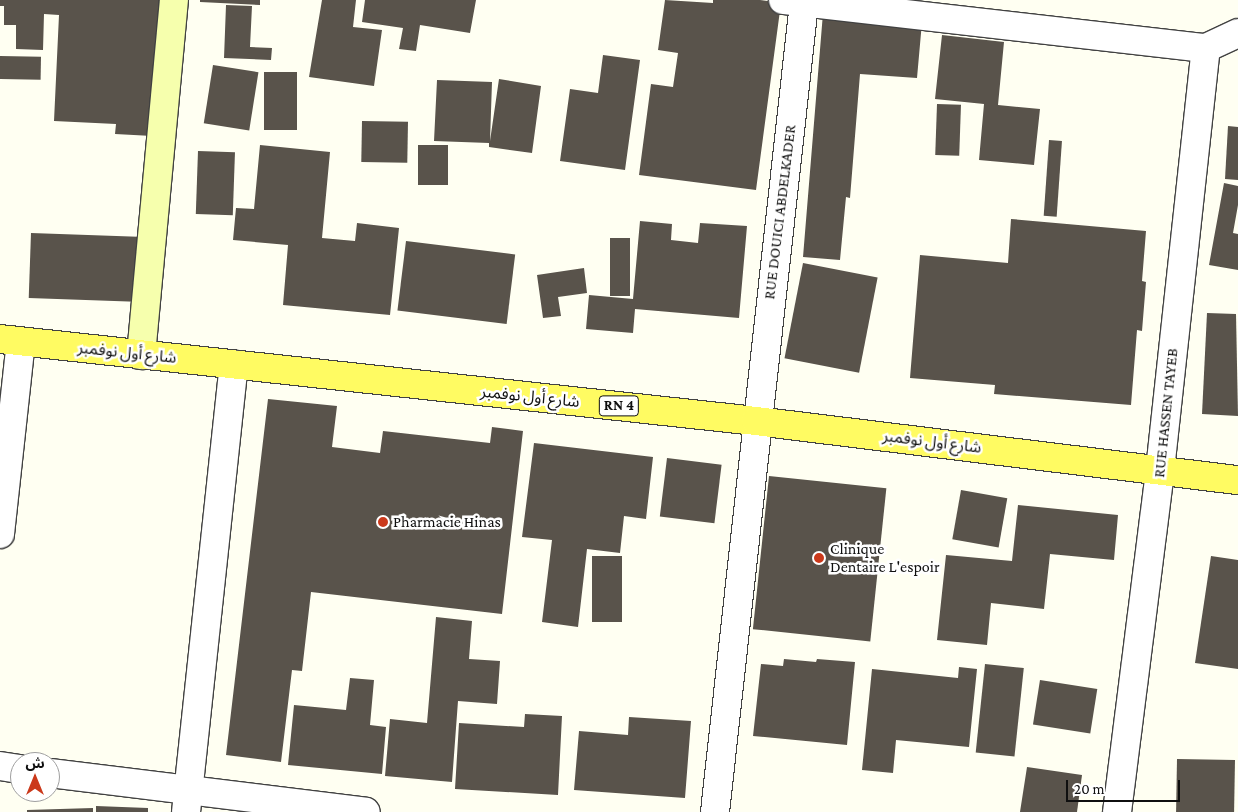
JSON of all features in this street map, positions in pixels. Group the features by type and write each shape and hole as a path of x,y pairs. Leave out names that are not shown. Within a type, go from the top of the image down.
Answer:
{"main road":[{"path":"141,355 174,0"},
{"name":"شارع أول نوفمبر","path":"11,341 756,421 1238,480"}],"street":[{"path":"794,1 1206,48 1238,33"},
{"name":"RUE DOUICI ABDELKADER","path":"715,812 756,421 794,1"},
{"name":"RUE HASSEN TAYEB","path":"1117,812 1160,470 1206,48"},
{"path":"0,534 11,341"},
{"path":"188,801 234,365"},
{"path":"60,775 188,801 366,812"}],"building":[{"path":"0,0 177,0 171,137 115,134 116,124 54,121 59,15 44,14 43,50 16,49 16,25 4,25 4,6 0,6"},
{"path":"200,0 260,0 260,5 200,2"},
{"path":"322,0 356,0 353,27 382,30 374,86 309,77"},
{"path":"365,0 476,0 470,33 420,25 416,51 399,49 403,28 362,22"},
{"path":"665,0 713,3 713,0 760,0 781,3 756,190 639,175 651,84 673,87 678,53 658,50"},
{"path":"226,5 252,6 250,47 272,48 271,60 224,58"},
{"path":"823,13 922,22 917,78 860,74 850,198 846,197 840,260 803,257"},
{"path":"942,35 1004,42 998,105 1040,109 1034,165 979,160 984,104 935,99"},
{"path":"603,55 640,60 625,170 560,161 570,89 598,93"},
{"path":"0,56 41,57 41,80 0,79"},
{"path":"213,65 258,72 249,130 204,123"},
{"path":"264,72 297,72 297,130 264,130"},
{"path":"499,79 541,86 532,153 489,147 489,143 434,141 437,80 492,82 490,141"},
{"path":"937,104 961,105 959,156 935,155"},
{"path":"362,121 408,122 407,163 361,162"},
{"path":"1228,126 1238,127 1238,180 1225,179"},
{"path":"1049,140 1062,141 1057,217 1044,216"},
{"path":"260,145 330,152 322,238 355,241 357,223 399,228 390,315 283,305 288,245 233,240 236,208 254,209"},
{"path":"418,145 448,145 448,185 418,185"},
{"path":"198,151 235,152 233,215 196,214"},
{"path":"1224,183 1238,186 1238,205 1233,233 1238,234 1238,270 1209,265"},
{"path":"1011,219 1146,231 1142,281 1146,282 1142,331 1137,330 1131,405 994,394 995,385 910,378 920,255 1008,263"},
{"path":"640,221 672,224 671,240 698,243 700,223 747,226 739,318 635,309 633,333 586,329 589,295 633,299"},
{"path":"31,233 152,237 150,302 29,298"},
{"path":"610,238 630,238 630,296 610,296"},
{"path":"406,241 515,254 507,324 397,310"},
{"path":"803,263 878,278 859,373 784,358"},
{"path":"584,268 587,293 558,297 561,316 543,318 537,275"},
{"path":"1207,313 1236,314 1238,416 1202,414"},
{"name":"Pharmacie Hinas","path":"268,399 337,406 332,447 380,453 383,431 490,443 492,427 523,431 502,614 311,592 302,671 292,670 281,762 226,755"},
{"path":"534,443 653,457 646,519 624,516 620,553 587,549 578,627 542,622 552,540 522,537"},
{"path":"667,458 722,465 714,523 660,517"},
{"name":"Clinique Dentaire L'espoir","path":"769,476 886,488 870,641 753,629"},
{"path":"961,490 1007,498 999,547 952,539"},
{"path":"1018,505 1118,515 1114,560 1050,554 1044,609 991,603 987,645 937,640 946,555 1012,561"},
{"path":"592,556 622,556 622,622 592,622"},
{"path":"1211,556 1238,560 1238,669 1195,663"},
{"path":"436,617 472,621 469,659 500,661 497,704 458,701 452,782 385,776 390,719 427,723"},
{"path":"784,659 816,662 817,659 855,662 847,745 753,736 761,664 783,666"},
{"path":"985,664 1024,668 1014,757 976,753"},
{"path":"959,667 977,669 969,747 896,740 893,773 862,770 872,669 958,678"},
{"path":"350,678 374,680 370,725 386,727 382,774 288,765 294,705 346,710"},
{"path":"1040,680 1097,689 1090,734 1033,724"},
{"path":"525,714 562,716 558,795 455,789 459,723 524,727"},
{"path":"629,717 691,721 685,798 574,790 579,731 628,735"},
{"path":"1177,759 1235,760 1234,812 1176,812"},
{"path":"1027,767 1082,775 1077,812 1020,812"},
{"path":"96,806 148,808 148,812 96,812"},
{"path":"93,808 93,812 27,812 27,810"}],"place":[{"name":"Pharmacie Hinas","path":"383,522"},
{"name":"Clinique Dentaire L'espoir","path":"819,558"}]}
